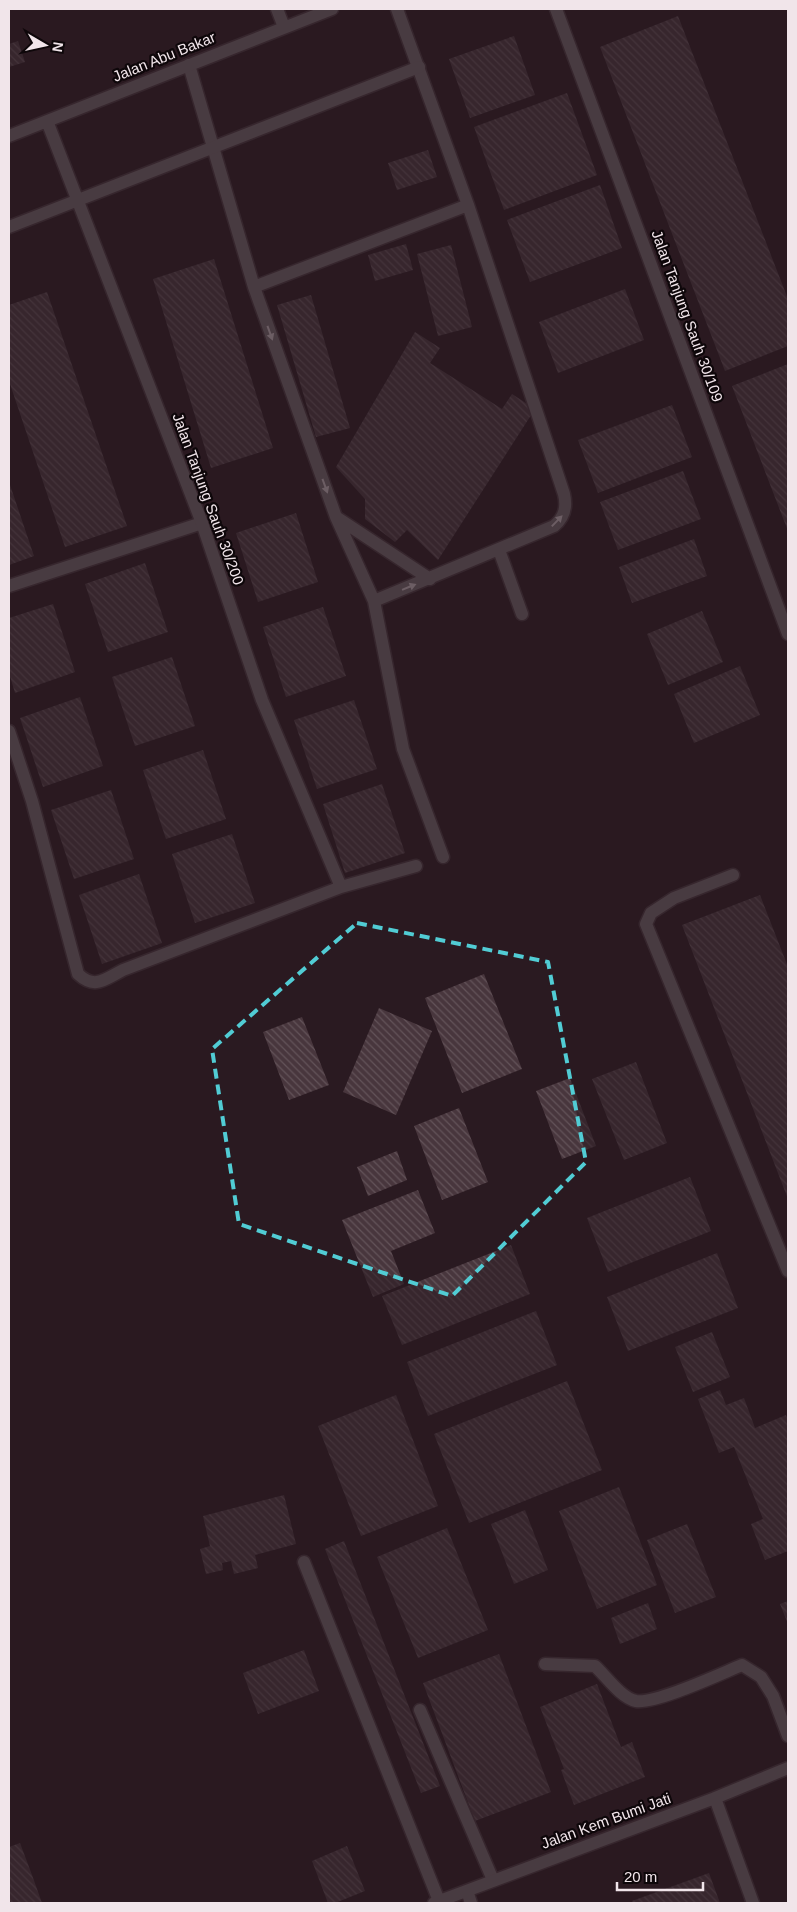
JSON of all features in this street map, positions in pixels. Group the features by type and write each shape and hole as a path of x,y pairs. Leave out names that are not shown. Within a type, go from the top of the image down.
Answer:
{"street":[{"path":"277,9 284,27"},
{"name":"Jalan Abu Bakar","path":"9,136 332,9"},
{"path":"374,601 554,526 561,520 566,504 468,205 397,9"},
{"name":"Jalan Tanjung Sauh 30/109","path":"556,9 788,634"},
{"path":"189,65 254,288 336,517 374,601 403,749 443,857"},
{"path":"9,227 419,67"},
{"name":"Jalan Tanjung Sauh 30/200","path":"47,121 79,199 202,523 262,700 341,887"},
{"path":"254,288 468,205"},
{"path":"336,517 430,579"},
{"path":"9,586 202,523"},
{"path":"499,550 522,614"},
{"path":"9,731 32,801 78,974 87,982 99,983 123,970 341,887 416,866"},
{"path":"733,875 674,898 651,913 646,924 786,1257 788,1271"},
{"path":"304,1562 436,1902"},
{"path":"545,1664 595,1666 620,1692 635,1701 652,1700 742,1665 761,1677 773,1696 788,1736"},
{"path":"420,1710 494,1880"},
{"name":"Jalan Kem Bumi Jati","path":"436,1902 469,1897 494,1880 715,1798 788,1768"},
{"path":"715,1798 753,1903"}],"highlighted area":[{"path":"357,923 548,962 586,1162 452,1296 239,1224 212,1049"}],"building":[{"path":"678,16 788,299 788,346 725,371 600,47"},
{"path":"514,36 535,95 470,118 449,59"},
{"path":"18,41 25,62 9,67 9,44"},
{"path":"567,93 597,175 504,210 474,127"},
{"path":"428,150 437,177 397,190 388,163"},
{"path":"600,185 622,248 530,282 507,220"},
{"path":"406,244 413,270 375,281 368,255"},
{"path":"451,245 472,327 438,336 417,254"},
{"path":"214,259 273,448 211,468 153,279"},
{"path":"625,289 644,340 558,373 539,322"},
{"path":"47,292 127,526 65,547 9,381 9,305"},
{"path":"311,295 350,428 316,437 277,305"},
{"path":"415,332 440,348 430,363 502,409 512,394 535,409 438,560 407,530 395,542 365,519 365,499 336,467"},
{"path":"788,364 788,531 732,386"},
{"path":"672,405 692,457 598,493 578,440"},
{"path":"683,471 701,519 618,550 600,502"},
{"path":"9,482 34,556 9,565"},
{"path":"296,513 318,582 258,602 236,533"},
{"path":"694,539 707,576 632,603 619,567"},
{"path":"145,563 168,632 108,652 85,584"},
{"path":"53,604 75,672 15,693 9,673 9,618"},
{"path":"323,607 346,676 286,697 263,627"},
{"path":"702,611 723,662 668,685 647,634"},
{"path":"172,657 195,726 135,746 112,677"},
{"path":"740,666 760,715 694,743 674,694"},
{"path":"80,697 103,766 43,787 20,718"},
{"path":"354,700 377,769 317,789 294,720"},
{"path":"203,750 226,819 166,839 143,770"},
{"path":"382,784 405,853 345,873 323,804"},
{"path":"111,790 134,859 74,879 51,810"},
{"path":"232,834 255,903 195,923 172,854"},
{"path":"139,874 162,943 102,964 79,895"},
{"path":"760,895 788,967 788,1199 682,925"},
{"path":"484,974 522,1069 462,1093 425,998"},
{"path":"379,1008 432,1031 396,1115 343,1092"},
{"path":"302,1017 329,1085 289,1100 263,1032"},
{"path":"636,1062 667,1143 624,1160 592,1079"},
{"path":"570,1078 596,1146 562,1159 536,1091"},
{"path":"459,1108 488,1182 442,1200 414,1126"},
{"path":"397,1151 407,1180 368,1196 357,1167"},
{"path":"690,1177 711,1231 608,1272 587,1218"},
{"path":"418,1190 435,1233 391,1251 404,1284 373,1297 342,1220"},
{"path":"511,1245 530,1294 402,1345 382,1296"},
{"path":"717,1253 738,1308 628,1351 607,1297"},
{"path":"536,1311 557,1365 428,1416 407,1362"},
{"path":"712,1332 730,1377 693,1392 675,1347"},
{"path":"567,1381 602,1470 469,1523 434,1434"},
{"path":"720,1390 726,1405 744,1398 755,1428 786,1415 788,1421 788,1551 765,1560 751,1524 763,1519 734,1447 719,1453 698,1399"},
{"path":"396,1395 438,1506 361,1536 318,1426"},
{"path":"619,1487 657,1585 597,1609 559,1511"},
{"path":"284,1495 296,1544 255,1555 258,1568 234,1574 231,1561 222,1563 223,1570 206,1574 200,1549 210,1546 203,1516"},
{"path":"525,1510 548,1570 514,1584 491,1524"},
{"path":"687,1524 716,1597 675,1613 647,1540"},
{"path":"447,1528 488,1630 418,1658 377,1557"},
{"path":"344,1541 440,1786 421,1793 325,1549"},
{"path":"788,1601 788,1624 780,1604"},
{"path":"648,1603 657,1629 620,1644 611,1618"},
{"path":"304,1650 319,1691 258,1714 243,1673"},
{"path":"499,1654 551,1792 475,1821 423,1683"},
{"path":"597,1684 621,1747 632,1742 645,1777 574,1805 561,1770 564,1769 540,1707"},
{"path":"20,1843 42,1903 9,1903 9,1847"},
{"path":"347,1846 365,1891 335,1903 328,1903 312,1861"},
{"path":"709,1873 720,1903 633,1903 632,1901"}]}
